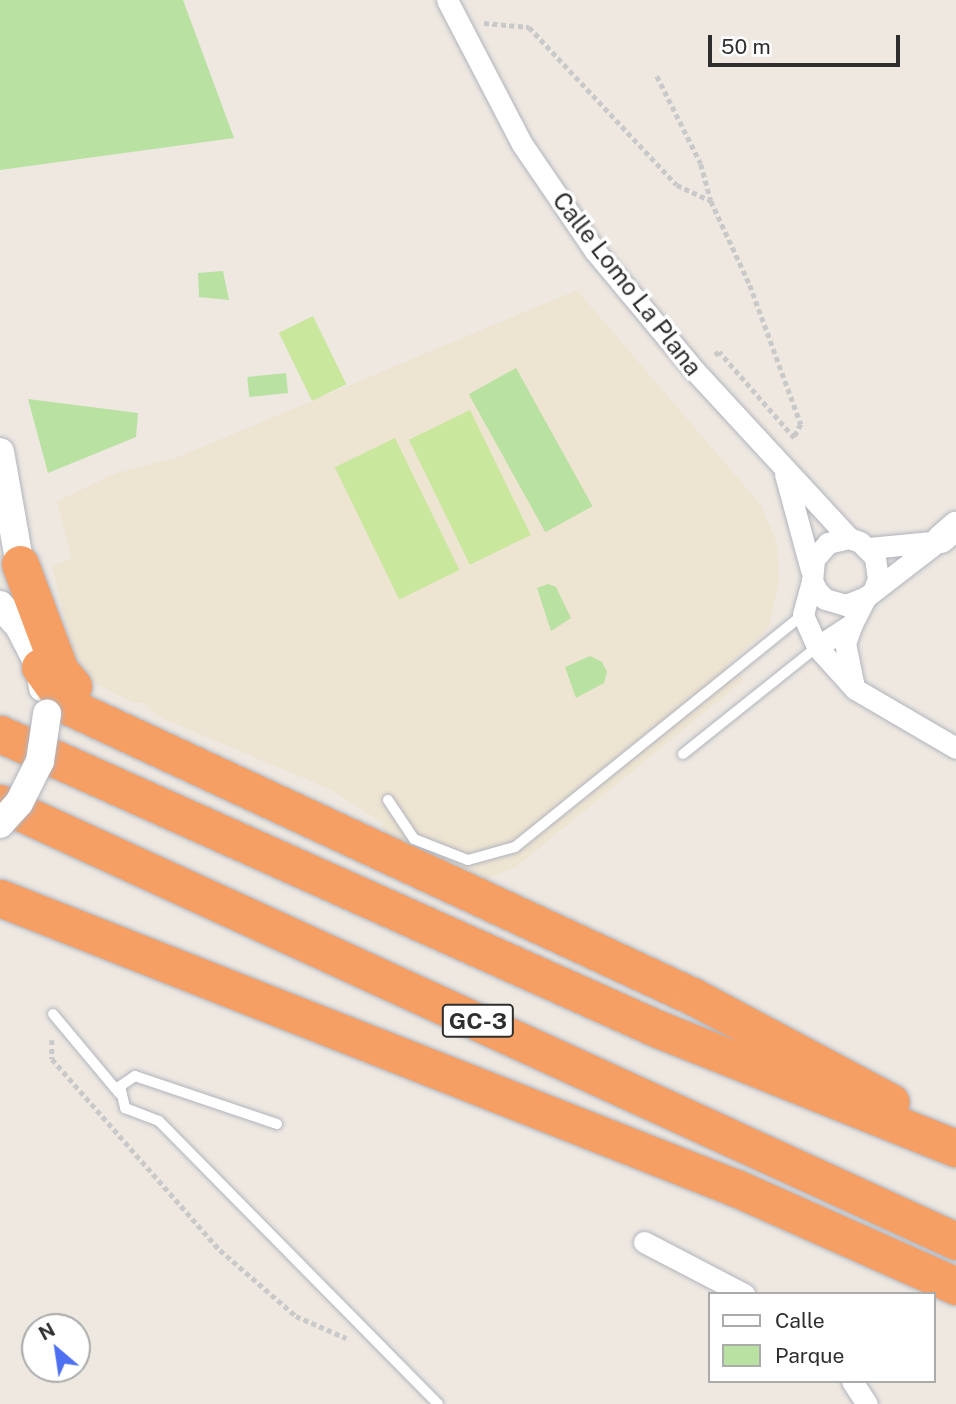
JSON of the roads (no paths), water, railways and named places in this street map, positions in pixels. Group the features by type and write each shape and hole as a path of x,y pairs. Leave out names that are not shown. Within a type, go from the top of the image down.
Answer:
{"highway":[{"path":"20,564 60,671 102,723"},
{"path":"40,667 68,706 694,998 956,1137"},
{"name":"GC-3","path":"0,734 658,1029 873,1138 956,1175"},
{"name":"GC-3","path":"0,803 956,1241"},
{"path":"0,898 736,1188 956,1286"},
{"path":"658,1029 956,1148"}],"street":[{"name":"Calle Lomo La Plana","path":"447,0 457,26 522,144 595,251 695,371 785,472 849,538"},
{"path":"0,452 47,714 40,761 19,803 0,824"},
{"path":"785,472 812,576 825,599 835,604 857,603 948,533"},
{"path":"948,533 916,547 869,548 849,538 828,542 812,576 803,615 817,647 855,689 956,748"},
{"path":"855,689 845,643 852,624 870,593 878,568 869,548"},
{"path":"0,606 19,626 40,667"},
{"path":"817,647 852,624"},
{"path":"644,1242 740,1292"},
{"path":"853,1383 867,1404"}],"lane":[{"path":"388,800 414,839 468,860 514,847 803,615"},
{"path":"762,634 774,639"},
{"path":"683,754 817,647"},
{"path":"52,1014 122,1096"},
{"path":"277,1124 135,1076 120,1086 125,1108 159,1121 438,1404"}]}
